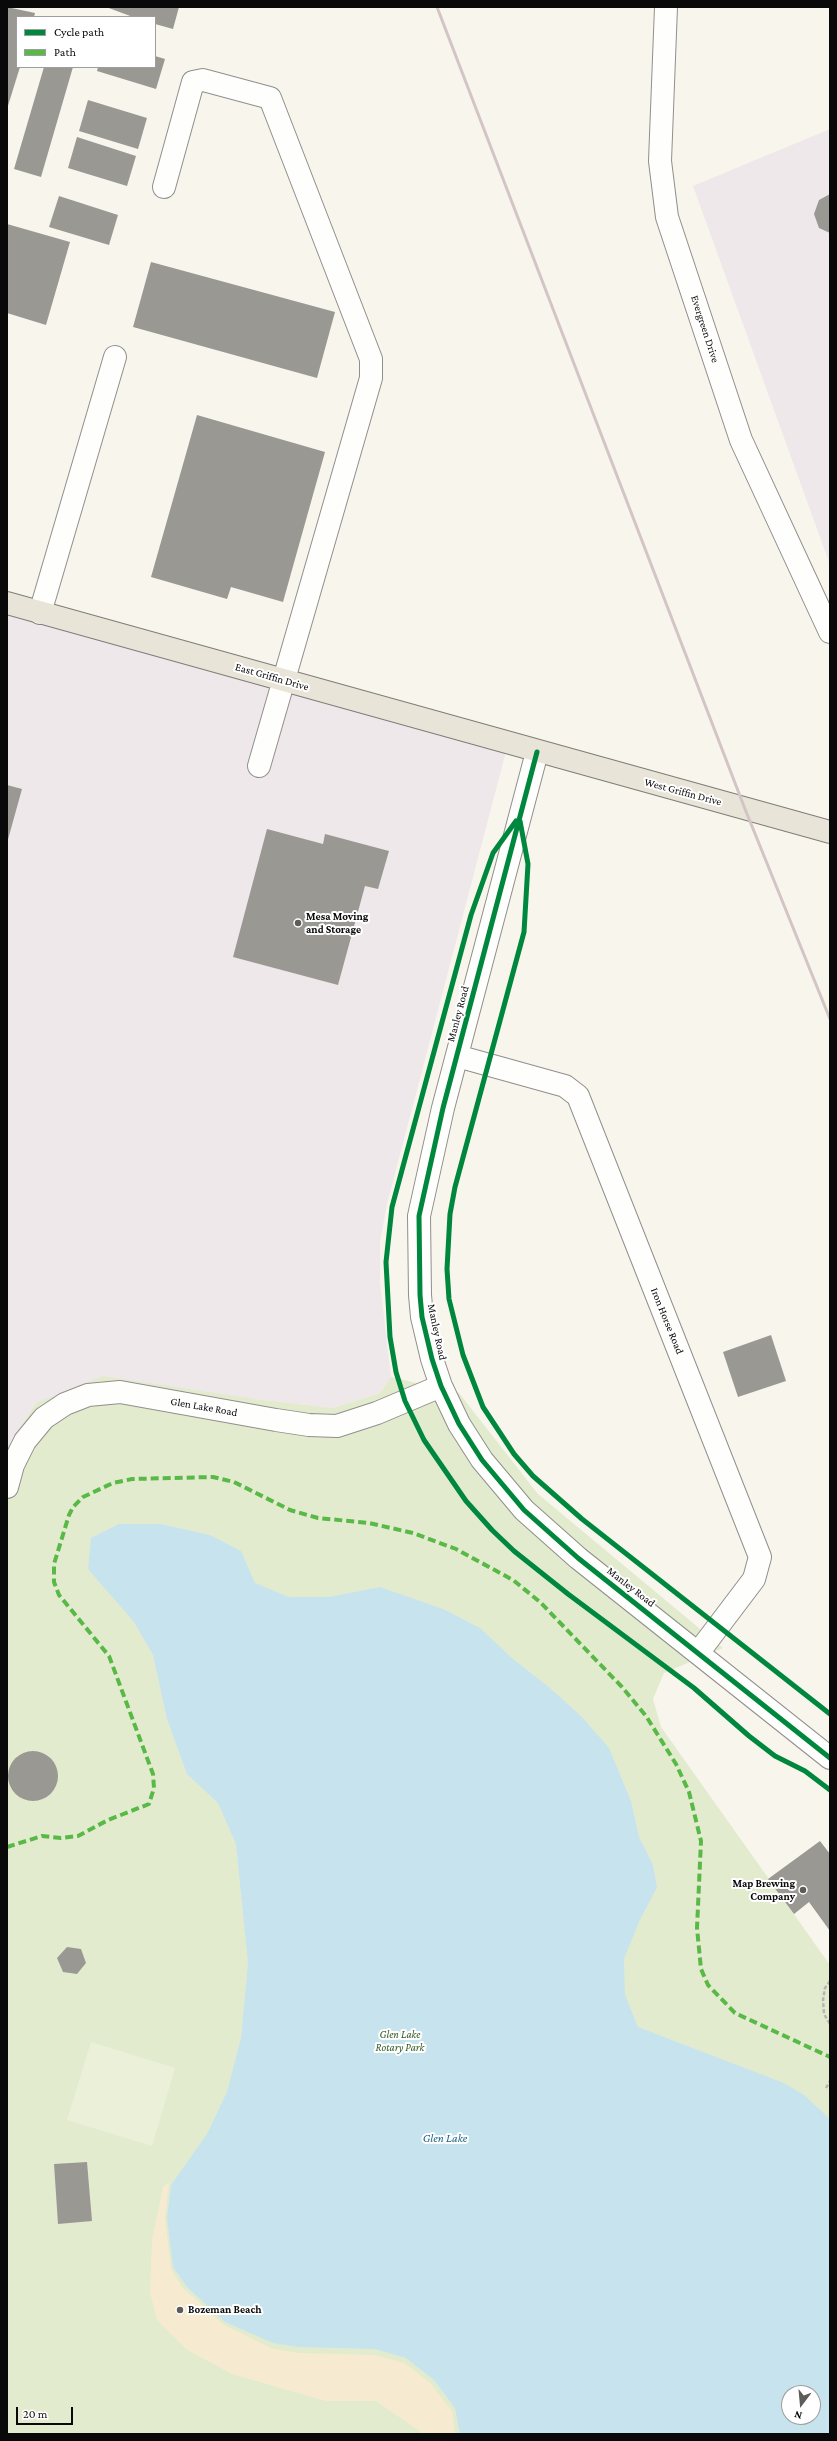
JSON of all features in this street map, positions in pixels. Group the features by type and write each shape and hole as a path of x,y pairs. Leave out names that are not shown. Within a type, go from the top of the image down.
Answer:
{"main road":[{"name":"East Griffin Drive","path":"7,603 537,752"},
{"name":"West Griffin Drive","path":"537,752 830,832"}],"street":[{"name":"Evergreen Drive","path":"666,7 660,161 667,217 741,440 830,632"},
{"path":"164,187 193,82 203,80 270,98 370,359 371,378 259,766"},
{"path":"40,612 115,357"},
{"name":"Manley Road","path":"537,752 457,1056 419,1216 418,1257 422,1318 440,1386 460,1424 482,1460 524,1510 578,1558 830,1758"},
{"name":"Iron Horse Road","path":"457,1056 565,1086 578,1096 760,1556 754,1579 698,1653"},
{"name":"Glen Lake Road","path":"7,1487 13,1466 25,1441 44,1418 65,1404 88,1396 120,1392 276,1420 309,1425 337,1426 377,1413 440,1386"}],"path":[{"path":"830,1981 825,1988 823,2000 824,2014 830,2024"},
{"path":"826,2088 830,2081"}],"shaded area":[{"path":"830,129 830,565 693,186"},
{"path":"7,603 508,744 387,1204 380,1242 380,1282 391,1377 380,1393 333,1408 255,1399 36,1403 7,1447"}],"green space":[{"name":"Glen Lake Rotary Park","path":"103,1376 255,1399 333,1408 380,1393 391,1377 459,1393 538,1494 723,1648 664,1673 653,1699 661,1727 830,1965 830,2434 7,2434 7,1447 36,1403"},
{"path":"91,2042 175,2068 152,2146 67,2120"}],"sand":[{"name":"Bozeman Beach","path":"169,2182 165,2219 171,2269 182,2287 224,2325 273,2349 298,2353 375,2355 404,2363 429,2382 452,2411 455,2434 424,2434 376,2401 326,2401 232,2374 186,2349 157,2320 150,2292 152,2240 163,2187"}],"water":[{"name":"Glen Lake","path":"119,1524 160,1524 210,1535 241,1551 255,1583 289,1597 329,1597 380,1587 443,1609 480,1628 513,1659 550,1688 582,1717 609,1748 631,1801 639,1837 653,1865 657,1887 639,1922 624,1959 625,1995 638,2027 784,2083 804,2095 830,2119 830,2434 460,2434 455,2408 434,2380 406,2358 375,2349 298,2347 273,2343 225,2322 187,2287 173,2267 167,2218 171,2185 207,2134 227,2092 241,2038 248,1963 236,1844 218,1803 187,1774 167,1719 153,1655 134,1622 88,1569 91,1538"}],"building":[{"path":"7,7 35,13 34,16 16,16 16,68 20,68 7,109"},
{"path":"106,7 179,7 173,29 156,24 156,16 130,16"},
{"path":"156,56 165,59 156,89 97,71 98,68 156,68"},
{"path":"44,68 73,68 41,177 14,169"},
{"path":"88,100 147,118 138,149 79,131"},
{"path":"77,137 136,156 127,186 68,168"},
{"path":"830,194 830,233 819,228 814,214 819,200"},
{"path":"59,196 118,215 109,245 49,227"},
{"path":"7,224 70,242 46,325 7,313"},
{"path":"151,262 335,312 317,378 133,327"},
{"path":"197,415 325,452 283,602 231,587 227,599 151,577"},
{"path":"7,785 22,789 7,843"},
{"name":"Mesa Moving and Storage","path":"267,829 323,844 325,834 389,851 378,889 365,886 338,985 233,957"},
{"path":"771,1335 786,1381 738,1397 723,1352"},
{"path":"33,1751 43,1753 51,1758 56,1766 58,1776 56,1786 51,1794 43,1799 33,1801 23,1799 15,1794 10,1786 8,1776 10,1766 15,1758 23,1753"},
{"name":"Map Brewing Company","path":"820,1841 830,1854 830,1931 809,1902 794,1914 768,1879"},
{"path":"67,1947 81,1949 86,1963 77,1974 63,1972 57,1958"},
{"path":"87,2162 92,2221 58,2224 54,2164"}],"railway":[{"path":"437,7 745,809 830,1019"}],"marked path":[{"path":"7,1847 42,1836 61,1838 78,1836 108,1820 149,1804 154,1788 153,1774 109,1656 59,1595 54,1582 54,1564 69,1515 73,1507 83,1497 113,1483 132,1479 213,1477 234,1482 290,1510 318,1518 369,1523 413,1533 456,1549 513,1580 540,1602 622,1687 646,1716 676,1764 689,1792 701,1841 697,1928 701,1969 708,1985 735,2013 830,2057"}],"cycle path":[{"path":"537,752 443,1108 419,1216 420,1295 422,1317 432,1359 441,1386 459,1424 482,1460 524,1510 578,1558 830,1758"},
{"path":"516,821 493,853 471,915 392,1207 386,1262 390,1337 396,1372 405,1401 424,1440 466,1501 492,1530 514,1551 568,1594 694,1688 749,1736 775,1756 805,1771 830,1790"},
{"path":"520,821 528,864 524,932 455,1187 450,1214 447,1269 449,1299 463,1355 483,1407 514,1454 533,1476 582,1519 830,1714"}],"place":[{"name":"Mesa Moving and Storage","path":"298,923"},
{"name":"Map Brewing Company","path":"803,1890"},
{"name":"Bozeman Beach","path":"180,2310"}]}
